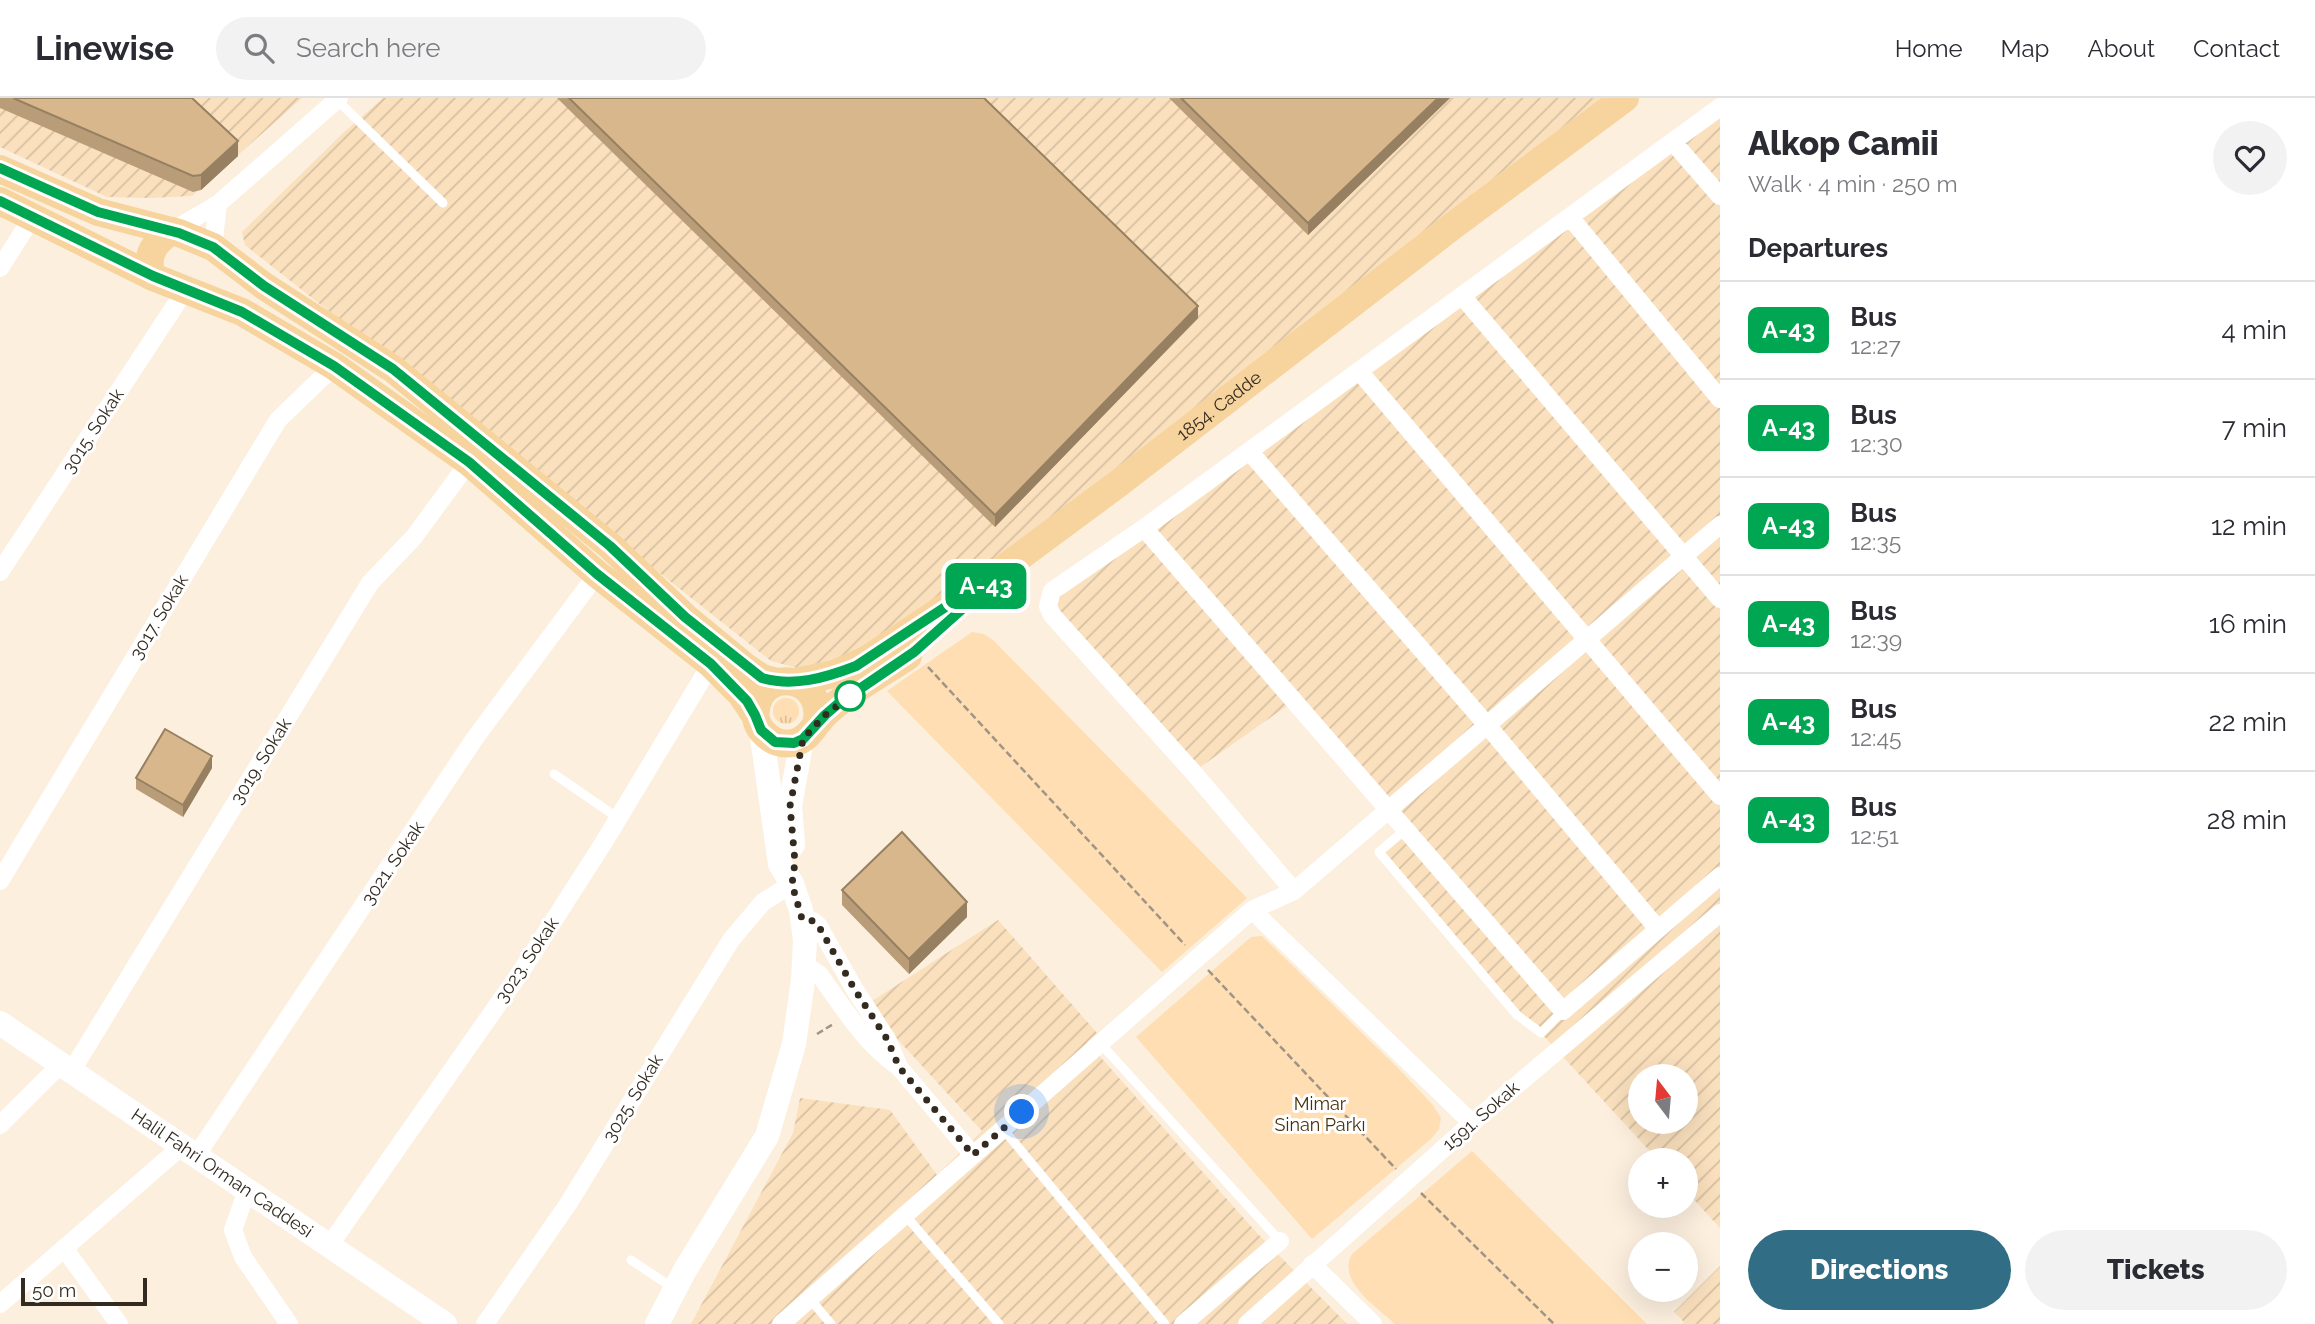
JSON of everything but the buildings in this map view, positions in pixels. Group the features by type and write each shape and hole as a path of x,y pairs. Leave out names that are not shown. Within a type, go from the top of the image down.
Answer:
{"main road":[{"name":"1854. Cadde","path":"787,682 834,674 856,666 1003,569 1411,257 1625,98"},
{"path":"0,169 98,212 172,231 213,247 264,286 393,369 610,546 685,617 747,668 762,678 805,687 813,694 818,715 809,732 790,806 795,862 792,884"},
{"path":"0,201 153,276 242,312 334,366 469,462 597,574 711,664 741,694 767,737 784,744 809,732 839,703 914,652 1003,569"},
{"path":"153,276 149,264 151,253 159,240 172,231"},
{"path":"186,289 205,275 211,263 213,247"},
{"path":"657,1324 767,1136 794,1044 805,940 792,884 780,864 758,723 758,699 763,692 787,682"},
{"name":"Halil Fahri Orman Caddesi","path":"0,1023 445,1324"}],"street":[{"path":"172,231 218,204 338,99"},
{"path":"1294,891 1193,772 1052,615 1048,606 1052,591 1144,528 1720,107"},
{"path":"1673,142 1720,196"},
{"path":"213,247 218,204"},
{"path":"0,268 33,216"},
{"path":"1570,217 1720,399"},
{"name":"3015. Sokak","path":"0,572 186,289"},
{"path":"1462,296 1720,599"},
{"name":"3017. Sokak","path":"0,881 278,420 334,366"},
{"path":"1359,371 1720,796"},
{"path":"1250,451 1487,725 1658,929"},
{"name":"3019. Sokak","path":"0,1125 66,1068 370,583 414,537 469,462"},
{"path":"781,1324 1252,910 1294,891 1720,525"},
{"path":"1144,528 1563,1011 1720,876"},
{"name":"3021. Sokak","path":"0,1304 64,1248 189,1151 475,738 597,574"},
{"name":"3023. Sokak","path":"329,1246 522,970 711,664"},
{"name":"3025. Sokak","path":"485,1324 568,1204 731,940 763,902 792,884"},
{"path":"1252,910 1472,1123"},
{"name":"1591. Sokak","path":"1247,1324 1472,1123 1720,913"},
{"path":"802,919 818,925 887,1039 899,1067"},
{"path":"804,968 810,968 819,974 843,1011 881,1054 899,1067 973,1155"},
{"path":"843,1011 845,1006 857,999 855,990"},
{"path":"247,1190 233,1230 243,1257 289,1324"},
{"path":"1183,1324 1280,1241"},
{"path":"64,1248 119,1324"},
{"path":"1312,1264 1373,1324"}],"lane":[{"path":"338,99 443,203"},
{"path":"554,774 618,818"},
{"path":"1406,829 1378,852 1517,1014 1541,1033 1563,1011"},
{"path":"1100,1044 1280,1241"},
{"path":"1003,1129 1165,1324"},
{"path":"905,1215 999,1324"},
{"path":"631,1260 675,1290"},
{"path":"810,1299 831,1324"}],"path":[{"path":"914,652 1189,950"},
{"path":"1203,965 1400,1172"},
{"path":"811,1037 843,1011"},
{"path":"1415,1187 1554,1324"}],"shaded area":[{"path":"0,98 302,98 192,196 150,198 107,197 0,147"},
{"path":"383,98 1614,98 903,628 857,655 797,668 771,661 245,245 242,232 343,133"},
{"path":"1720,107 1720,1228 1698,1204 1698,1148 1647,1148 1634,1134 1698,1134 1698,1064 1628,1064 1628,1127 1541,1033 1517,1015 1379,852 1405,830 1294,701 1193,772 1048,598"},
{"path":"998,920 1097,1033 1087,1042 1257,1233 1347,1324 691,1324 793,1133 800,1098 890,1110 937,1175 982,1131 866,1005"},
{"path":"1720,1266 1720,1324 1682,1324 1684,1322 1674,1312 1684,1302 1698,1302 1698,1288"}],"green space":[{"path":"972,632 984,634 993,640 1247,898 1162,972 887,691"},
{"path":"786,698 795,702 799,711 795,720 786,724 777,720 773,711 777,702"},
{"name":"Mimar Sinan Parkı","path":"1262,936 1398,1068 1432,1104 1441,1118 1439,1129 1431,1139 1312,1239 1136,1037 1251,937"},
{"path":"1472,1151 1647,1324 1395,1324 1370,1302 1354,1284 1350,1274 1352,1254"}],"bus line":[{"name":"A-43","path":"0,168 98,212 179,233 213,247 264,286 393,369 610,546 685,617 762,678 778,682 796,682 856,666 1003,569 914,652 839,703 803,739 794,743 775,742 761,730 747,701 711,664 597,574 469,462 334,366 242,312 153,276 0,201"}],"route":[{"path":"850,696 858,690 825,715 803,739 790,806 795,856 792,884 802,919 818,925 887,1039 899,1067 973,1155 1022,1112"}]}
